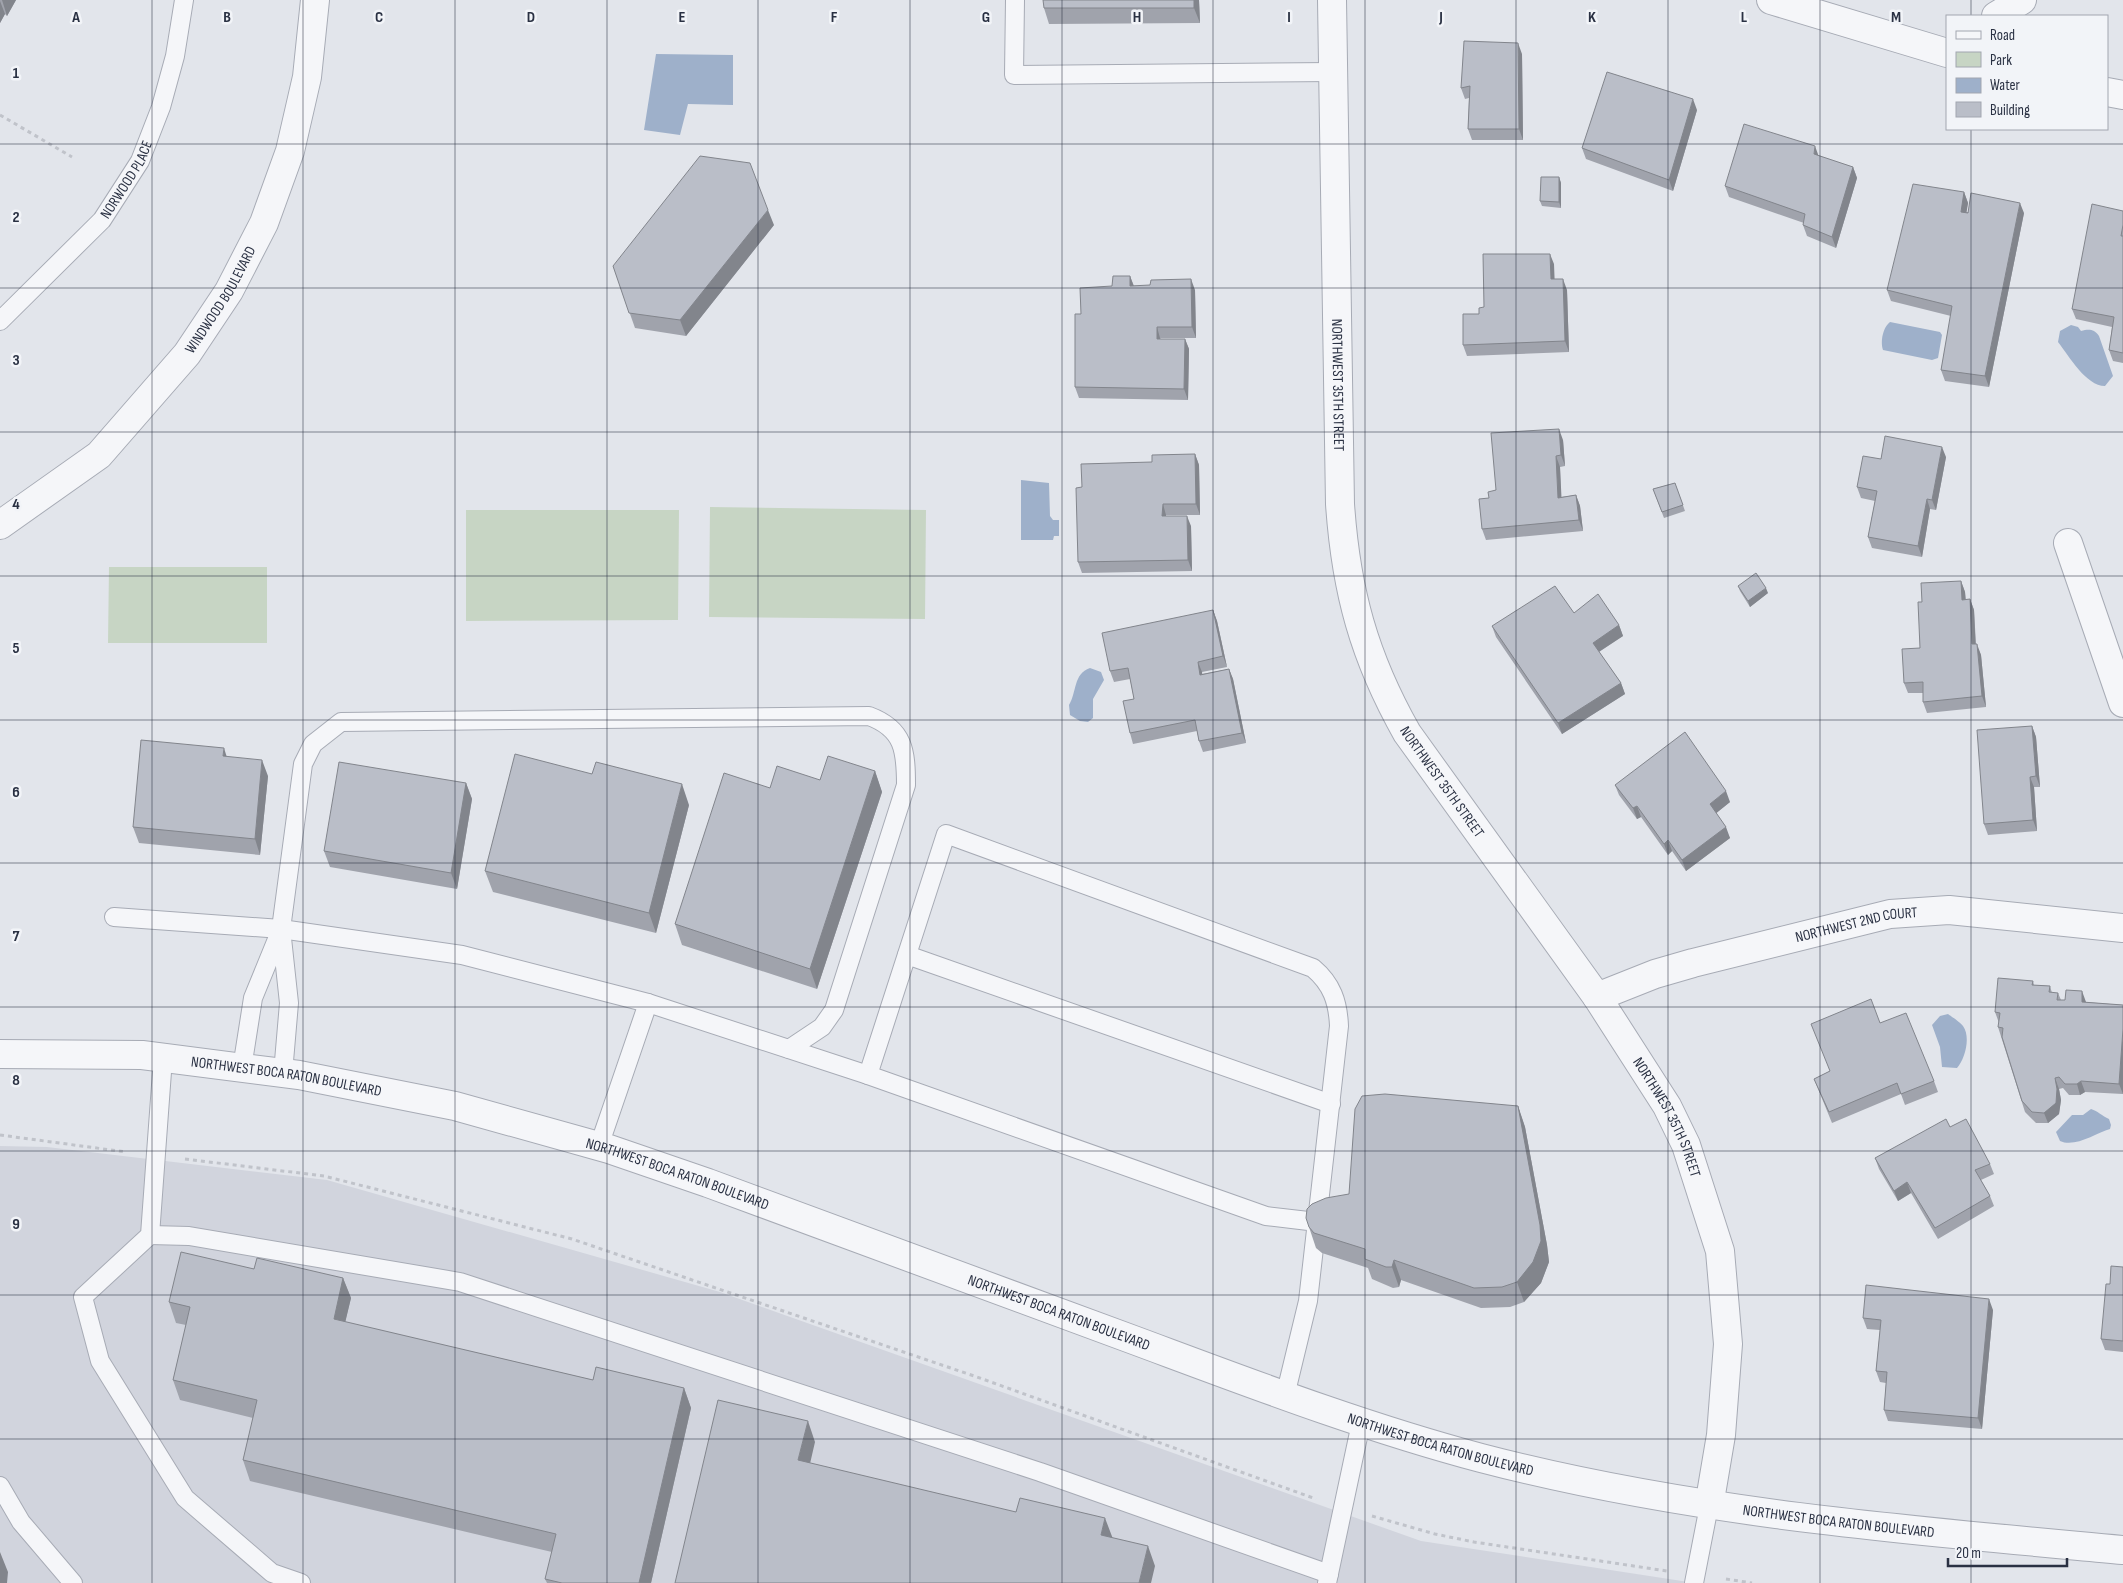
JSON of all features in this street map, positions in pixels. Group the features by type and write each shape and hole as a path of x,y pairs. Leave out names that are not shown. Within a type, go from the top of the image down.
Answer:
{"street":[{"name":"WINDWOOD BOULEVARD","path":"0,525 99,455 186,354 229,291 264,223 290,151 307,77 315,0"},
{"name":"NORTHWEST 35TH STREET","path":"1332,0 1340,504 1349,584 1358,623 1387,698 1407,733 1597,997 1667,1106 1686,1145 1720,1251 1728,1344 1721,1436 1709,1506"},
{"path":"1772,0 1945,50"},
{"path":"1998,15 2022,0"},
{"path":"2108,92 2123,95"},
{"path":"2068,543 2123,703"},
{"name":"NORTHWEST 2ND COURT","path":"1597,997 1655,974 1693,963 1890,914 1949,910 2123,928"},
{"name":"NORTHWEST BOCA RATON BOULEVARD","path":"0,1054 142,1055 282,1072 455,1106 599,1146 708,1183 1285,1396 1362,1423 1481,1458 1627,1492 1709,1506 1852,1525 2123,1550"}],"lane":[{"name":"NORWOOD PLACE","path":"0,321 102,220 140,161 161,107 174,56 184,0"},
{"path":"1015,0 1014,75 1333,72"},
{"path":"282,1072 289,1003 281,929 303,764 313,744 340,722 869,716 886,722 900,741 906,759 906,785 834,1010 822,1027 789,1050"},
{"path":"868,1075 946,834 1313,968 1325,978 1339,1008 1339,1026 1308,1301 1285,1396"},
{"path":"114,917 281,929 462,955 648,1003 868,1075 1266,1216 1317,1222"},
{"path":"242,1068 253,998 281,929"},
{"path":"907,956 1331,1104"},
{"path":"599,1146 648,1003"},
{"path":"163,1058 150,1235 82,1297 100,1360 184,1498 272,1574 301,1583"},
{"path":"150,1235 189,1236 460,1282 1040,1472 1328,1578 1362,1423"},
{"path":"0,1486 22,1522 71,1582"},
{"path":"1695,1579 1709,1506"}],"path":[{"path":"0,115 72,157"},
{"path":"0,1136 324,1176 572,1239 977,1377 1343,1508 1435,1534 1474,1542 1695,1579 1752,1583"}],"shaded area":[{"path":"0,1146 47,1147 327,1180 720,1292 1421,1541 1695,1583 0,1583"}],"green space":[{"path":"710,507 926,510 925,619 709,617"},
{"path":"466,510 679,510 678,620 466,621"},
{"path":"109,567 267,567 267,643 108,643"}],"water":[{"path":"656,54 733,55 733,105 688,104 680,135 644,130"},
{"path":"1890,322 1940,332 1942,335 1938,358 1932,360 1883,350 1883,335"},
{"path":"2071,325 2078,327 2081,331 2093,331 2099,336 2113,376 2105,386 2098,385 2085,376 2058,342 2060,331"},
{"path":"1021,480 1049,483 1050,516 1053,520 1059,520 1059,536 1054,536 1053,540 1021,540"},
{"path":"1090,668 1101,672 1104,680 1093,699 1093,718 1088,722 1080,721 1070,715 1069,705 1078,679 1081,674"},
{"path":"1948,1014 1963,1026 1967,1036 1965,1054 1957,1068 1942,1067 1940,1047 1932,1025 1940,1016"},
{"path":"2091,1109 2109,1119 2110,1129 2072,1143 2060,1141 2056,1132 2072,1115 2083,1115"}],"building":[{"path":"1043,0 1194,0 1194,8 1044,8"},
{"path":"1464,41 1518,43 1519,129 1468,129 1470,86 1461,88"},
{"path":"1607,72 1693,99 1669,180 1582,148"},
{"path":"1744,124 1815,146 1814,154 1853,167 1832,237 1803,225 1805,214 1725,186"},
{"path":"700,156 750,163 768,210 680,320 629,313 613,266"},
{"path":"1541,177 1559,177 1559,202 1540,201"},
{"path":"1913,184 1964,192 1961,212 1968,213 1971,193 2020,203 1985,376 1941,370 1952,306 1887,290"},
{"path":"2092,204 2123,211 2121,236 2123,236 2123,353 2109,350 2114,317 2072,309"},
{"path":"1483,254 1550,254 1551,279 1563,279 1565,341 1463,345 1463,314 1479,314 1479,308 1484,307"},
{"path":"1113,276 1130,276 1130,286 1150,285 1151,280 1191,279 1192,327 1157,327 1157,339 1185,339 1184,389 1075,387 1075,314 1081,314 1080,288 1112,286"},
{"path":"1559,429 1561,455 1556,456 1558,498 1576,495 1579,520 1482,529 1479,499 1489,498 1488,492 1496,490 1491,433"},
{"path":"1885,436 1942,447 1932,500 1927,499 1918,546 1868,537 1877,491 1857,487 1863,456 1881,459"},
{"path":"1195,454 1196,504 1163,504 1162,516 1187,516 1188,560 1078,562 1076,488 1082,487 1081,464 1152,462 1152,455"},
{"path":"1675,483 1683,505 1662,512 1653,489"},
{"path":"1756,573 1766,588 1748,601 1738,586"},
{"path":"1961,581 1962,600 1970,599 1972,644 1977,644 1982,696 1923,702 1923,682 1904,683 1902,649 1920,648 1918,602 1922,602 1921,583"},
{"path":"1555,586 1574,613 1598,594 1619,625 1593,643 1621,683 1558,723 1492,626"},
{"path":"1213,610 1223,656 1198,662 1200,675 1229,669 1242,733 1199,741 1195,720 1130,733 1123,701 1134,699 1128,668 1110,671 1102,633"},
{"path":"2032,726 2036,776 2030,777 2033,820 1984,824 1977,730"},
{"path":"1685,732 1726,791 1710,804 1726,827 1682,860 1668,840 1664,844 1637,806 1633,808 1615,785"},
{"path":"141,740 224,748 223,756 262,760 255,839 133,827"},
{"path":"515,754 592,774 596,762 682,784 649,913 485,871"},
{"path":"828,756 875,771 810,969 675,924 724,773 770,788 777,766 820,780"},
{"path":"339,762 466,783 451,873 324,851"},
{"path":"1998,978 2033,981 2032,985 2050,986 2049,992 2058,993 2057,1000 2065,1000 2066,990 2082,991 2082,1002 2123,1005 2119,1084 2081,1081 2077,1084 2065,1084 2059,1077 2055,1078 2057,1089 2056,1103 2044,1113 2032,1112 2022,1101 2002,1037 2003,1028 1998,1027 2000,1013 1995,1012"},
{"path":"1871,999 1880,1023 1906,1013 1934,1081 1901,1094 1897,1083 1829,1112 1814,1079 1830,1071 1811,1024"},
{"path":"1385,1094 1518,1106 1540,1225 1541,1241 1533,1262 1517,1282 1502,1287 1474,1288 1394,1260 1392,1267 1386,1267 1365,1259 1365,1249 1314,1233 1309,1227 1306,1218 1307,1209 1312,1204 1326,1198 1349,1194 1355,1109 1362,1096"},
{"path":"1946,1119 1950,1127 1966,1119 1990,1164 1975,1170 1990,1196 1935,1228 1907,1182 1894,1191 1875,1158"},
{"path":"181,1252 254,1269 257,1258 343,1278 334,1319 593,1380 596,1367 684,1388 639,1583 562,1583 545,1579 556,1534 243,1460 257,1400 173,1380 190,1307 169,1302"},
{"path":"2111,1266 2123,1267 2123,1341 2101,1339 2106,1284 2110,1284"},
{"path":"1866,1285 1989,1299 1978,1418 1884,1410 1887,1372 1876,1371 1881,1320 1863,1318"},
{"path":"718,1400 808,1421 798,1460 1016,1512 1020,1498 1105,1518 1101,1535 1148,1546 1139,1583 675,1583"}]}
